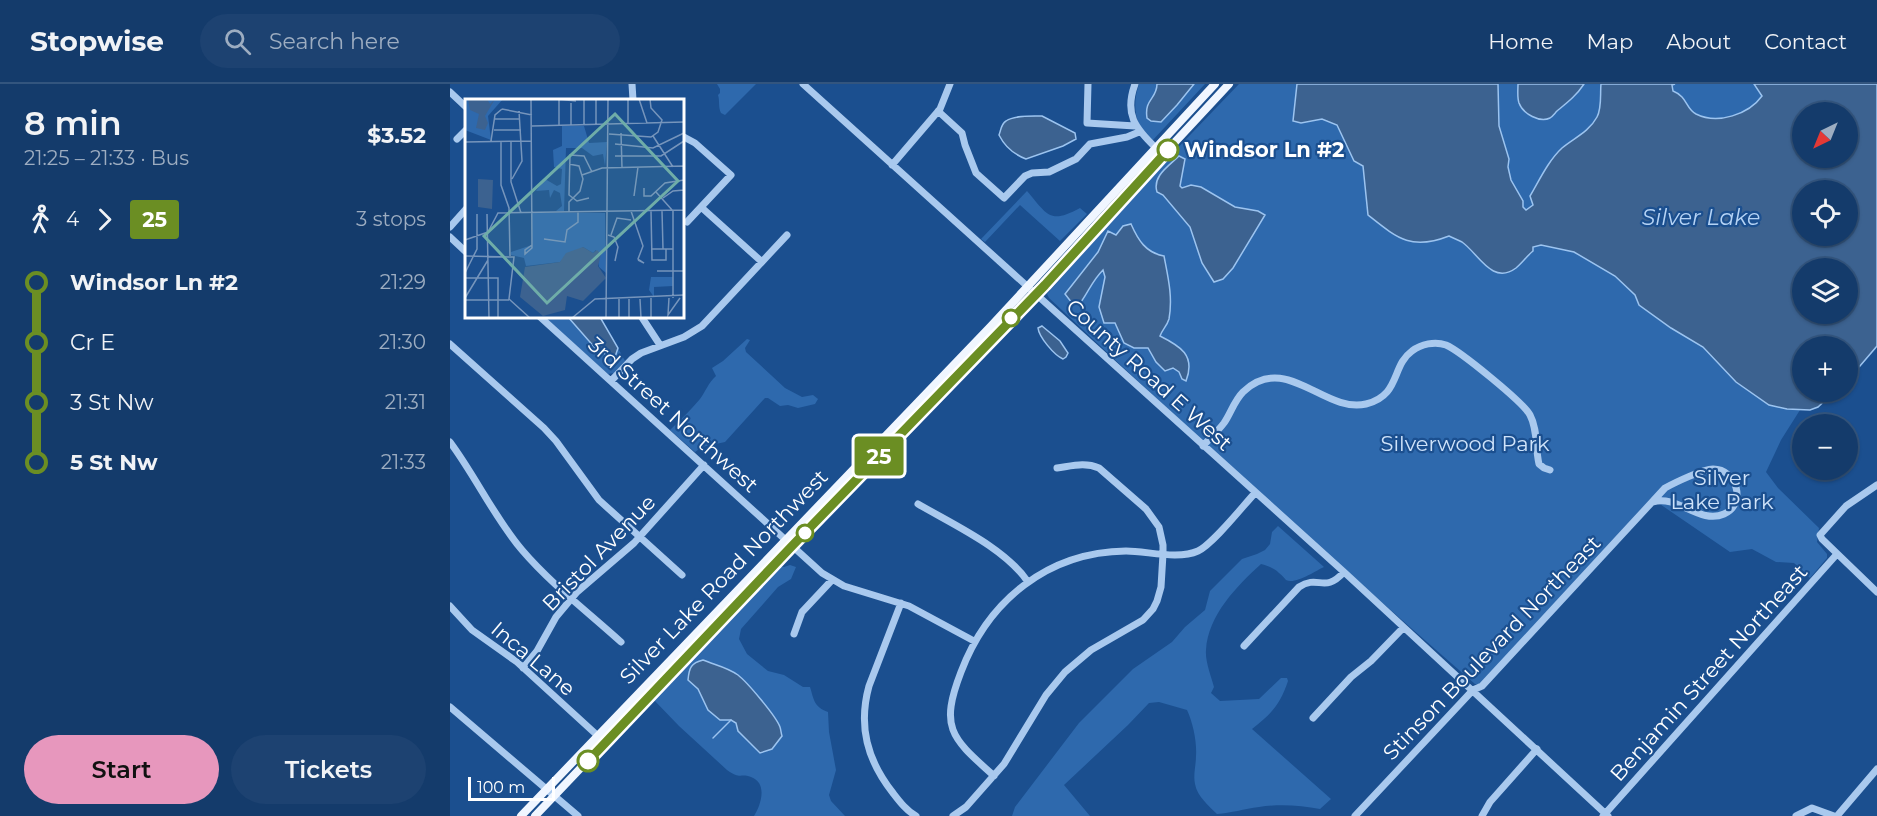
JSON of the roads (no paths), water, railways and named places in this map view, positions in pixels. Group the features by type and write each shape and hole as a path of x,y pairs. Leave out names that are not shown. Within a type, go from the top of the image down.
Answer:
{"main road":[{"name":"Silver Lake Road Northwest","path":"521,816 1028,286 1215,84"},
{"path":"535,816 1036,293 1229,84"}],"street":[{"path":"632,84 633,99"},
{"name":"County Road E West","path":"803,84 1344,572 1537,749 1605,815"},
{"path":"892,165 938,111 950,84"},
{"path":"1088,84 1087,123 1137,129"},
{"path":"1135,84 1130,104 1137,129 1156,148"},
{"path":"450,92 465,106"},
{"path":"938,111 962,133 964,145 976,173 1004,198 1025,176 1049,171 1076,159 1090,144 1127,137 1137,129"},
{"path":"457,139 465,131"},
{"path":"684,137 695,143 731,175 687,222"},
{"path":"701,207 762,262"},
{"path":"450,227 465,210"},
{"path":"611,381 632,359 650,348 684,337 702,326 787,235"},
{"path":"450,237 465,251"},
{"name":"3rd Street Northwest","path":"541,318 832,580 844,586 901,603 974,641"},
{"path":"642,318 660,345"},
{"path":"450,344 544,428 599,500 682,575"},
{"path":"1203,446 1225,422 1242,392 1255,384 1273,378 1287,379 1345,404 1366,404 1379,399 1389,390 1404,359 1412,350 1426,344 1441,344 1459,353 1525,408 1533,422 1539,464 1550,470"},
{"path":"450,442 522,551 621,642"},
{"name":"Bristol Avenue","path":"523,668 537,651 556,617 572,598 589,580 624,554 704,465"},
{"path":"953,816 966,807 994,776 1046,695 1065,672 1091,650 1143,620 1153,609 1159,595 1163,554 1161,535 1154,519 1146,509 1093,465 1057,468"},
{"name":"Stinson Boulevard Northeast","path":"1355,816 1473,690 1482,686 1653,502 1668,486 1708,469 1726,472 1734,480 1737,489 1733,506 1718,516 1706,516 1668,501 1653,502"},
{"path":"1877,485 1846,506 1820,535 1877,592"},
{"path":"994,776 959,742 950,718 950,710 954,691 974,641 994,612 1028,582 1053,567 1094,554 1125,551 1191,554 1204,547 1255,493"},
{"path":"918,504 1001,553 1019,569 1028,582"},
{"name":"Benjamin Street Northeast","path":"1605,815 1838,554"},
{"path":"1244,646 1299,587 1309,582 1328,584 1335,582 1344,572"},
{"path":"794,634 802,612 832,580"},
{"path":"901,603 869,686 864,724 867,744 879,774 901,804 916,816"},
{"name":"Inca Lane","path":"450,606 472,630 504,651 598,736"},
{"path":"1313,718 1352,676 1371,661 1403,628"},
{"path":"450,707 578,816"},
{"path":"1482,816 1490,802 1537,749"},
{"path":"1796,816 1812,808 1835,816 1877,769"}],"water":[{"path":"1157,84 1194,84 1161,122 1147,118 1147,107"},
{"name":"Silver Lake","path":"1297,84 1498,84 1499,126 1509,159 1508,167 1511,180 1526,210 1533,205 1530,196 1552,159 1562,148 1590,127 1597,117 1601,84 1675,84 1672,85 1673,91 1681,96 1692,112 1705,117 1723,118 1741,113 1762,96 1754,84 1877,84 1877,346 1858,368 1858,336 1792,336 1792,402 1823,402 1810,410 1769,405 1736,382 1703,347 1639,305 1635,295 1615,276 1574,252 1541,245 1533,247 1533,251 1516,268 1507,273 1500,273 1486,266 1462,242 1449,236 1414,242 1396,236 1368,215 1363,166 1354,161 1337,125 1322,119 1301,123 1293,121"},
{"path":"1518,84 1584,84 1551,117 1542,119 1528,114 1521,107 1518,98"},
{"path":"1042,116 1075,133 1076,139 1026,159 1010,150 999,135 1003,124 1010,119"},
{"path":"1179,156 1185,159 1180,186 1182,188 1191,185 1201,187 1235,207 1258,211 1265,215 1233,268 1223,279 1214,282 1202,263 1190,227 1163,195 1157,192 1159,176"},
{"path":"1131,224 1147,249 1164,256 1170,287 1170,311 1168,321 1160,336 1184,352 1189,364 1186,381 1173,368 1165,371 1156,362 1148,348 1134,348 1124,343 1115,323 1104,323 1099,307 1105,277 1103,270 1081,302 1072,303 1065,294 1098,252 1108,231 1116,235 1123,226"},
{"path":"569,318 601,318 618,348 615,357 612,358 596,349"},
{"path":"1042,326 1060,341 1068,353 1066,357 1063,359 1055,354 1041,336 1038,328"},
{"path":"703,660 738,675 767,708 780,727 782,736 772,749 760,753 738,731 736,723 731,720 720,720 708,710 698,689 688,680 691,667"}],"waterway":[{"path":"713,738 731,720"}],"place":[{"name":"Windsor Ln #2","path":"1168,150"}],"park label":[{"name":"Silverwood Park","path":"1465,444"},
{"name":"Silver Lake Park","path":"1722,490"}]}
